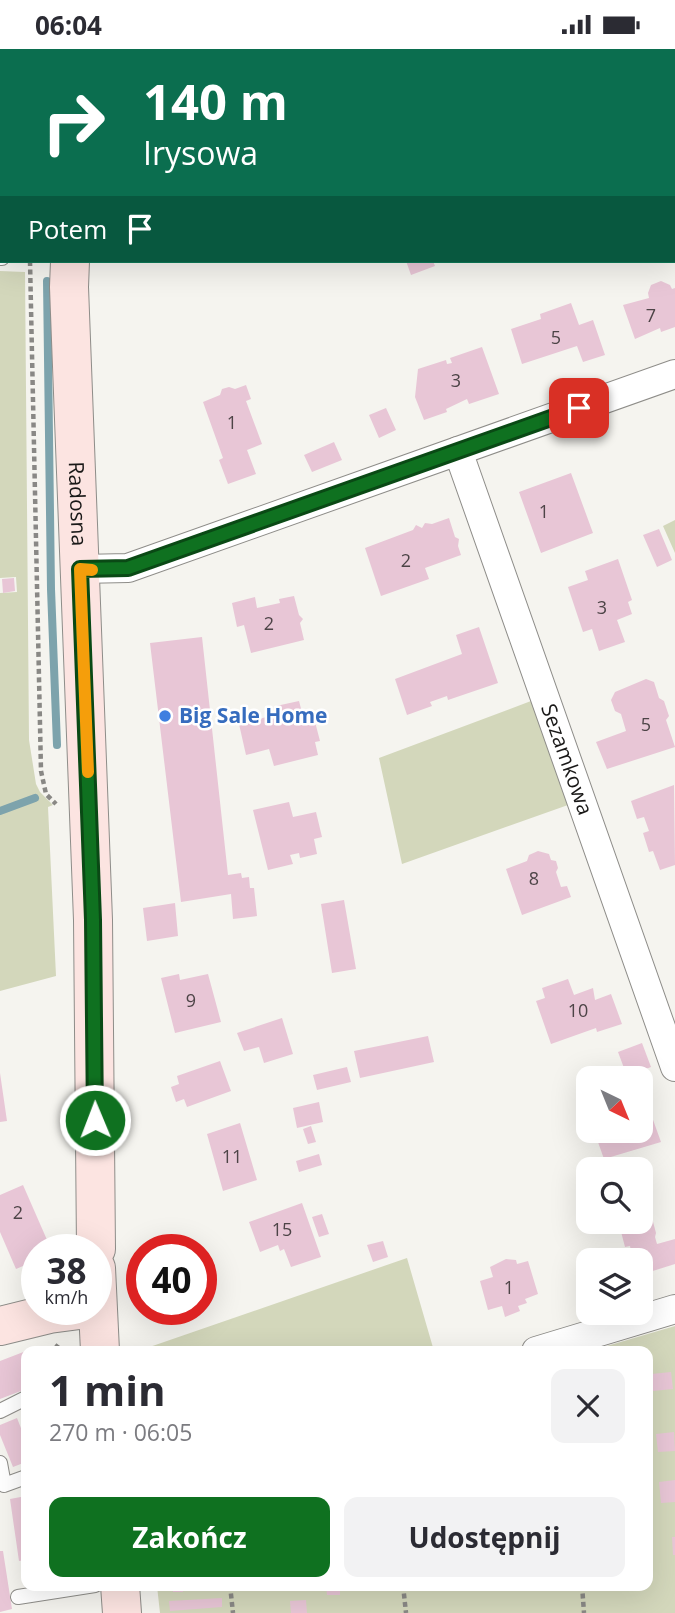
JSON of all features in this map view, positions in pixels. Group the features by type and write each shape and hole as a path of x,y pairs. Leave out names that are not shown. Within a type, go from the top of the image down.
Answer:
{"street":[{"name":"Radosna","path":"73,263 69,287 93,920 96,1234"},
{"path":"80,569 128,568 675,374"},
{"name":"Sezamkowa","path":"458,451 675,1067"},
{"path":"553,1346 675,1309"},
{"path":"0,1326 21,1321"},
{"path":"98,1325 100,1346"},
{"path":"120,1591 122,1613"}],"lane":[{"path":"0,1411 21,1400"},
{"path":"0,1463 4,1485 21,1479"},
{"path":"18,1597 56,1591"}],"path":[{"path":"30,263 41,771 46,794 60,807"},
{"path":"231,1591 233,1613"},
{"path":"404,1591 406,1613"},
{"path":"582,1591 584,1613"}],"green space":[{"path":"0,271 25,272 29,740 36,784 53,805 48,807 56,976 0,991 0,593 17,592 16,577 0,578"},
{"path":"675,520 675,553 663,526"},
{"path":"531,701 568,805 402,864 379,758"},
{"path":"407,1258 433,1346 152,1346"},
{"path":"675,1326 675,1613 160,1613 158,1591 653,1591 653,1346 607,1346"}],"building":[{"path":"407,263 434,263 435,266 411,275"},
{"path":"661,281 672,289 675,288 675,327 661,332 660,328 635,339 623,305 649,298 651,285"},
{"path":"571,303 579,325 593,320 605,355 583,362 577,346 522,364 511,329 541,319 540,314"},
{"path":"482,347 499,394 469,404 467,399 446,409 447,412 424,420 415,397 418,369 446,360 447,364 452,363 450,358"},
{"path":"246,385 251,399 246,401 262,444 247,450 256,474 228,484 219,460 223,458 203,402 220,395 222,389 235,389"},
{"path":"386,408 396,430 379,438 369,415"},
{"path":"334,442 342,460 312,472 304,455"},
{"path":"571,473 593,533 541,553 519,492"},
{"path":"449,518 455,537 459,539 461,555 425,568 429,579 381,596 365,548 413,530 416,525 422,528 425,523 432,524"},
{"path":"659,529 672,560 657,567 643,535"},
{"path":"618,559 632,600 628,602 632,614 617,620 625,642 599,651 592,629 583,632 568,587 588,580 585,571"},
{"path":"14,578 15,591 3,593 2,579"},
{"path":"294,596 299,615 303,619 300,623 304,640 251,653 244,625 237,627 232,603 255,597 257,608 280,603 279,599"},
{"path":"479,627 498,683 448,700 447,696 430,702 432,706 407,715 395,679 462,654 456,635"},
{"path":"202,637 228,875 241,873 242,878 249,877 250,888 254,888 257,916 233,919 231,894 181,902 150,643"},
{"path":"646,679 654,682 659,698 664,701 669,716 666,720 675,747 607,769 596,742 626,731 621,714 615,711 611,700 615,692"},
{"path":"299,701 304,720 314,718 320,741 315,742 318,755 274,766 269,749 246,755 239,724 278,714 276,706"},
{"path":"674,785 675,865 660,870 653,851 649,852 643,833 649,831 644,817 637,819 631,801"},
{"path":"289,802 293,817 316,812 322,837 314,839 317,854 300,858 299,853 290,855 293,864 268,870 253,810"},
{"path":"538,851 549,854 551,860 556,861 561,887 567,886 571,897 522,915 506,869 527,861 529,855"},
{"path":"344,900 356,969 332,973 321,904"},
{"path":"175,903 178,936 147,941 143,908"},
{"path":"179,974 180,980 208,974 221,1022 175,1033 161,978"},
{"path":"568,979 574,995 593,988 595,1000 611,994 622,1024 597,1032 596,1028 551,1044 536,1001 545,998 542,988"},
{"path":"282,1018 293,1054 264,1063 259,1047 244,1051 237,1033"},
{"path":"428,1036 434,1062 360,1078 354,1051"},
{"path":"642,1043 651,1066 623,1066 618,1052"},
{"path":"220,1061 231,1091 187,1107 184,1099 176,1102 171,1087 179,1084 177,1076"},
{"path":"347,1067 351,1082 317,1090 313,1075"},
{"path":"0,1073 7,1121 0,1122"},
{"path":"319,1102 323,1122 297,1128 293,1108"},
{"path":"653,1120 661,1142 603,1157 598,1143 653,1143"},
{"path":"240,1123 257,1180 223,1191 207,1134"},
{"path":"311,1126 316,1142 308,1144 303,1129"},
{"path":"319,1154 322,1165 299,1172 296,1161"},
{"path":"23,1185 44,1234 21,1234 21,1267 16,1269 0,1232 0,1195"},
{"path":"302,1203 321,1257 291,1267 284,1249 280,1251 278,1245 260,1252 249,1222"},
{"path":"322,1214 329,1234 319,1237 312,1217"},
{"path":"653,1222 657,1244 675,1239 675,1264 653,1271 653,1248 625,1247 622,1234 653,1234"},
{"path":"383,1241 388,1257 373,1262 367,1245"},
{"path":"506,1259 516,1260 517,1264 528,1261 538,1294 525,1299 527,1303 518,1306 520,1311 505,1317 502,1306 488,1310 480,1281 493,1277 490,1267"},
{"path":"21,1353 21,1391 0,1399 0,1361"},
{"path":"671,1372 673,1389 653,1391 653,1374"},
{"path":"17,1418 21,1428 21,1464 13,1467 0,1435 0,1425"},
{"path":"674,1432 675,1451 658,1452 656,1434"},
{"path":"675,1480 675,1502 661,1503 659,1482"},
{"path":"21,1497 21,1561 19,1561 10,1499"},
{"path":"672,1537 675,1537 675,1555 673,1555"},
{"path":"0,1551 3,1551 12,1609 0,1612"},
{"path":"327,1591 340,1591 340,1595 327,1595"},
{"path":"222,1598 222,1607 170,1611 169,1601"},
{"path":"306,1600 307,1613 291,1613 290,1601"}],"waterway":[{"path":"47,281 51,589 57,745"},
{"path":"0,811 35,798"}],"slow traffic":[{"path":"88,772 80,569 92,570"}],"place":[{"name":"Big Sale Home","path":"165,716"}],"route":[{"path":"95,1120 93,920 80,569 128,568 579,408"}]}
